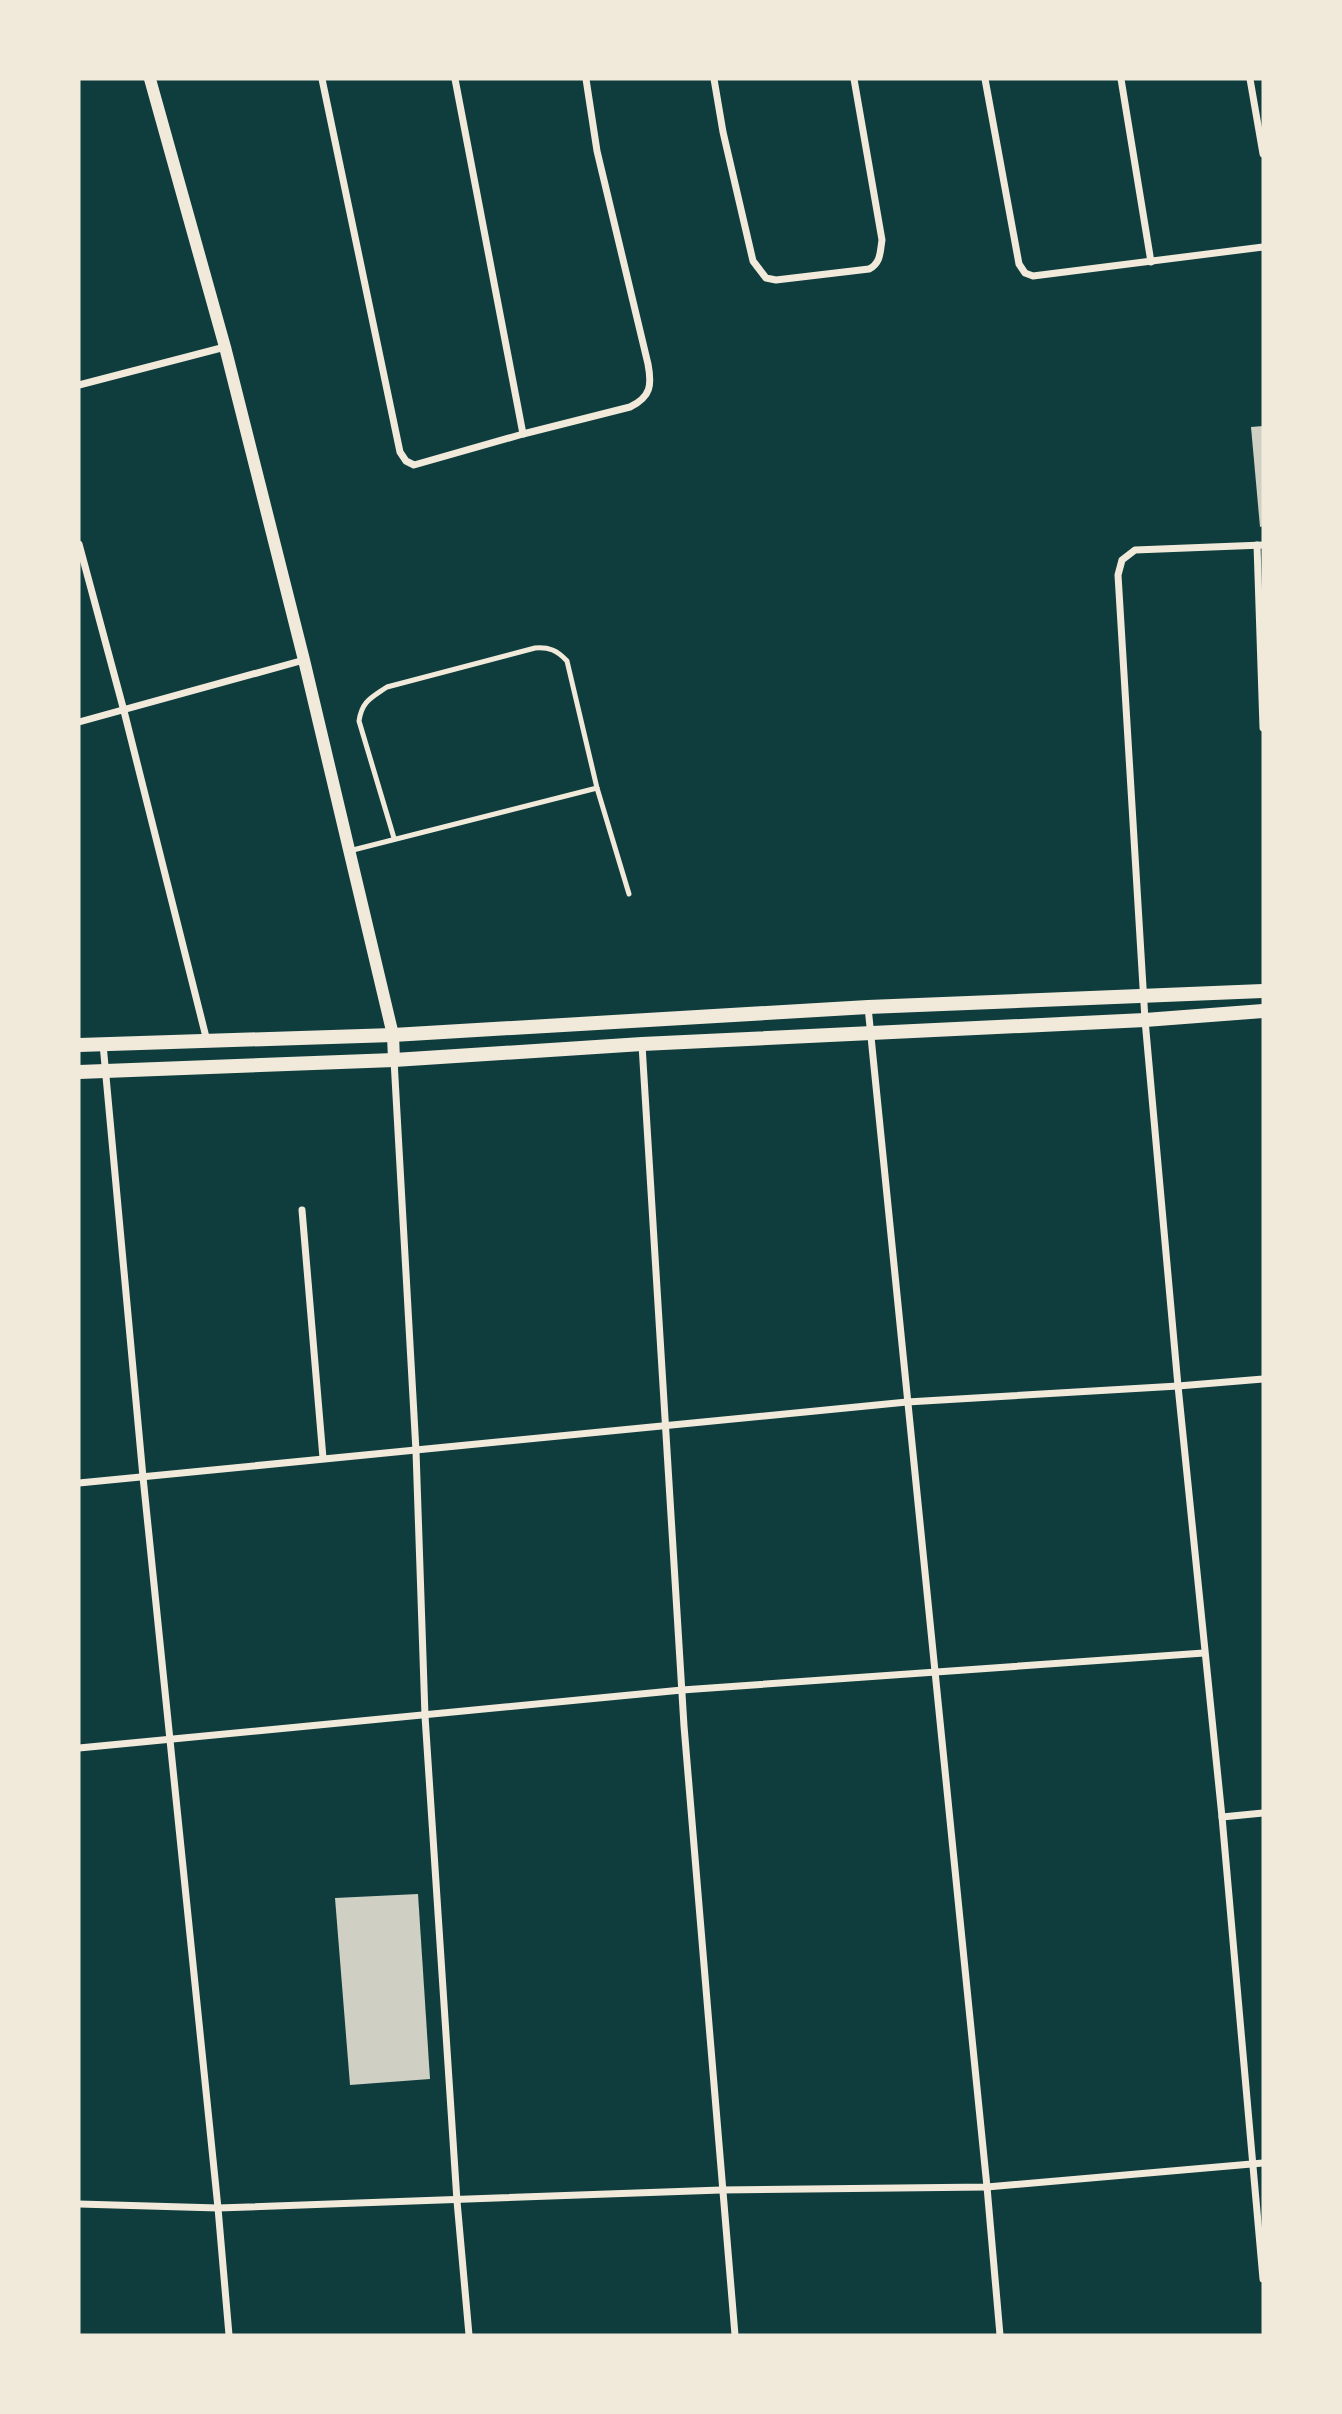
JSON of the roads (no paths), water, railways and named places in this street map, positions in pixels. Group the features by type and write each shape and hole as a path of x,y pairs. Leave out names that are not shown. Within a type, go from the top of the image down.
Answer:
{"main road":[{"path":"79,1045 393,1035 868,1007 1263,991"},
{"path":"79,1072 394,1060 642,1044 1145,1020 1263,1011"}],"street":[{"path":"150,79 225,347 304,660 393,1035 416,1451 425,1716 457,2201 469,2335"},
{"path":"322,79 400,452 406,461 414,465 630,407 648,393 651,378 597,151 586,79"},
{"path":"455,79 523,434"},
{"path":"714,79 723,132 753,261 765,278 776,280 870,269 876,266 880,257 882,240 854,79"},
{"path":"985,79 1019,264 1025,273 1033,276 1263,247"},
{"path":"1121,79 1152,262"},
{"path":"1250,79 1263,154"},
{"path":"79,385 225,347"},
{"path":"79,544 207,1041"},
{"path":"1263,728 1260,545 1135,550 1122,560 1118,575 1145,1020 1178,1386 1222,1817 1263,2279"},
{"path":"79,722 304,660"},
{"path":"868,1007 1000,2335"},
{"path":"103,1044 143,1477 229,2335"},
{"path":"642,1044 682,1690 734,2335"},
{"path":"302,1210 323,1458"},
{"path":"79,1483 907,1402 1178,1386 1263,1378"},
{"path":"79,1748 682,1690 1204,1653"},
{"path":"1222,1817 1263,1813"},
{"path":"79,2204 218,2208 721,2190 987,2187 1263,2163"}],"lane":[{"path":"394,838 359,721 361,708 387,687 535,648 547,648 558,652 567,660 597,788 629,894"},
{"path":"349,851 597,788"}]}
